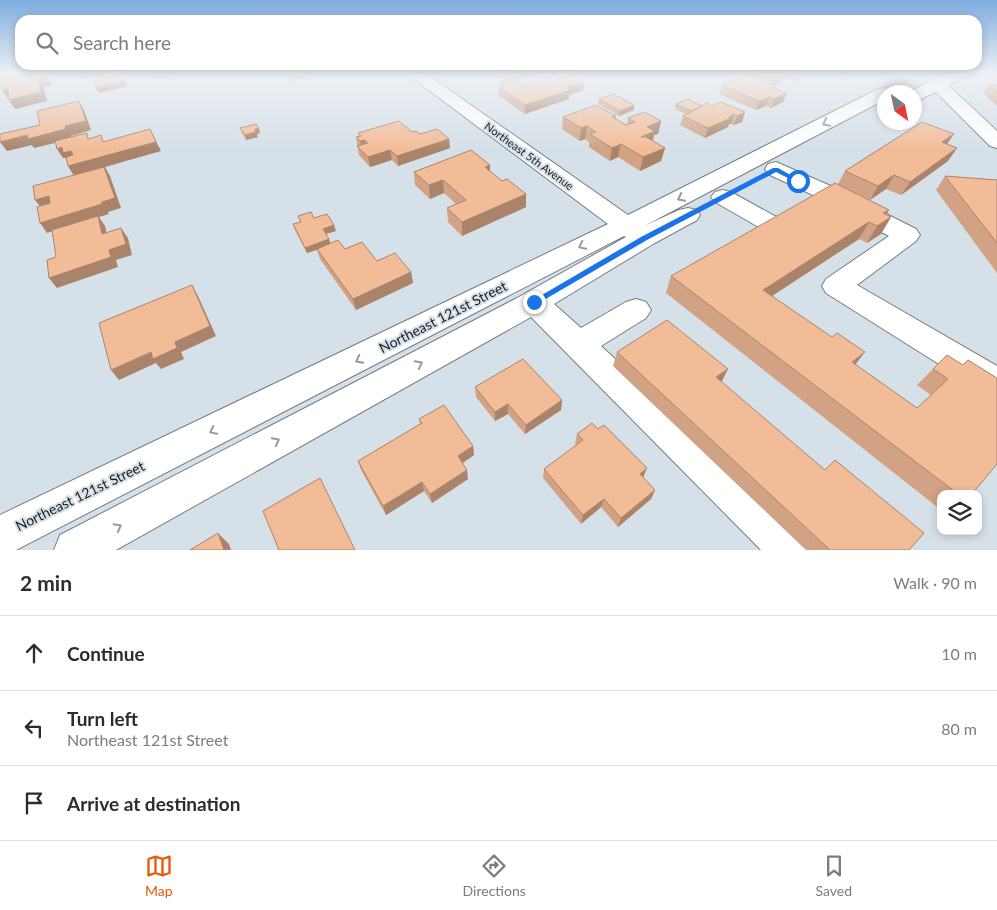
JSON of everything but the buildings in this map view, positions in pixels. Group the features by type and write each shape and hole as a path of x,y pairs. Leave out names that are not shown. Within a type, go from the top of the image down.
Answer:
{"street":[{"name":"Northeast 5th Avenue","path":"450,99 635,232"},
{"name":"Northeast 121st Street","path":"75,550 534,302 608,259 635,232 874,99"},
{"path":"952,99 997,142"},
{"name":"Northeast 121st Street","path":"0,536 350,364 635,232 723,196 877,117"},
{"path":"776,170 825,192 907,235 836,286 997,383"},
{"path":"723,196 771,224"},
{"path":"534,302 791,550"},
{"path":"578,344 636,310"}],"route":[{"path":"534,302 644,238 776,170 798,181"}]}
